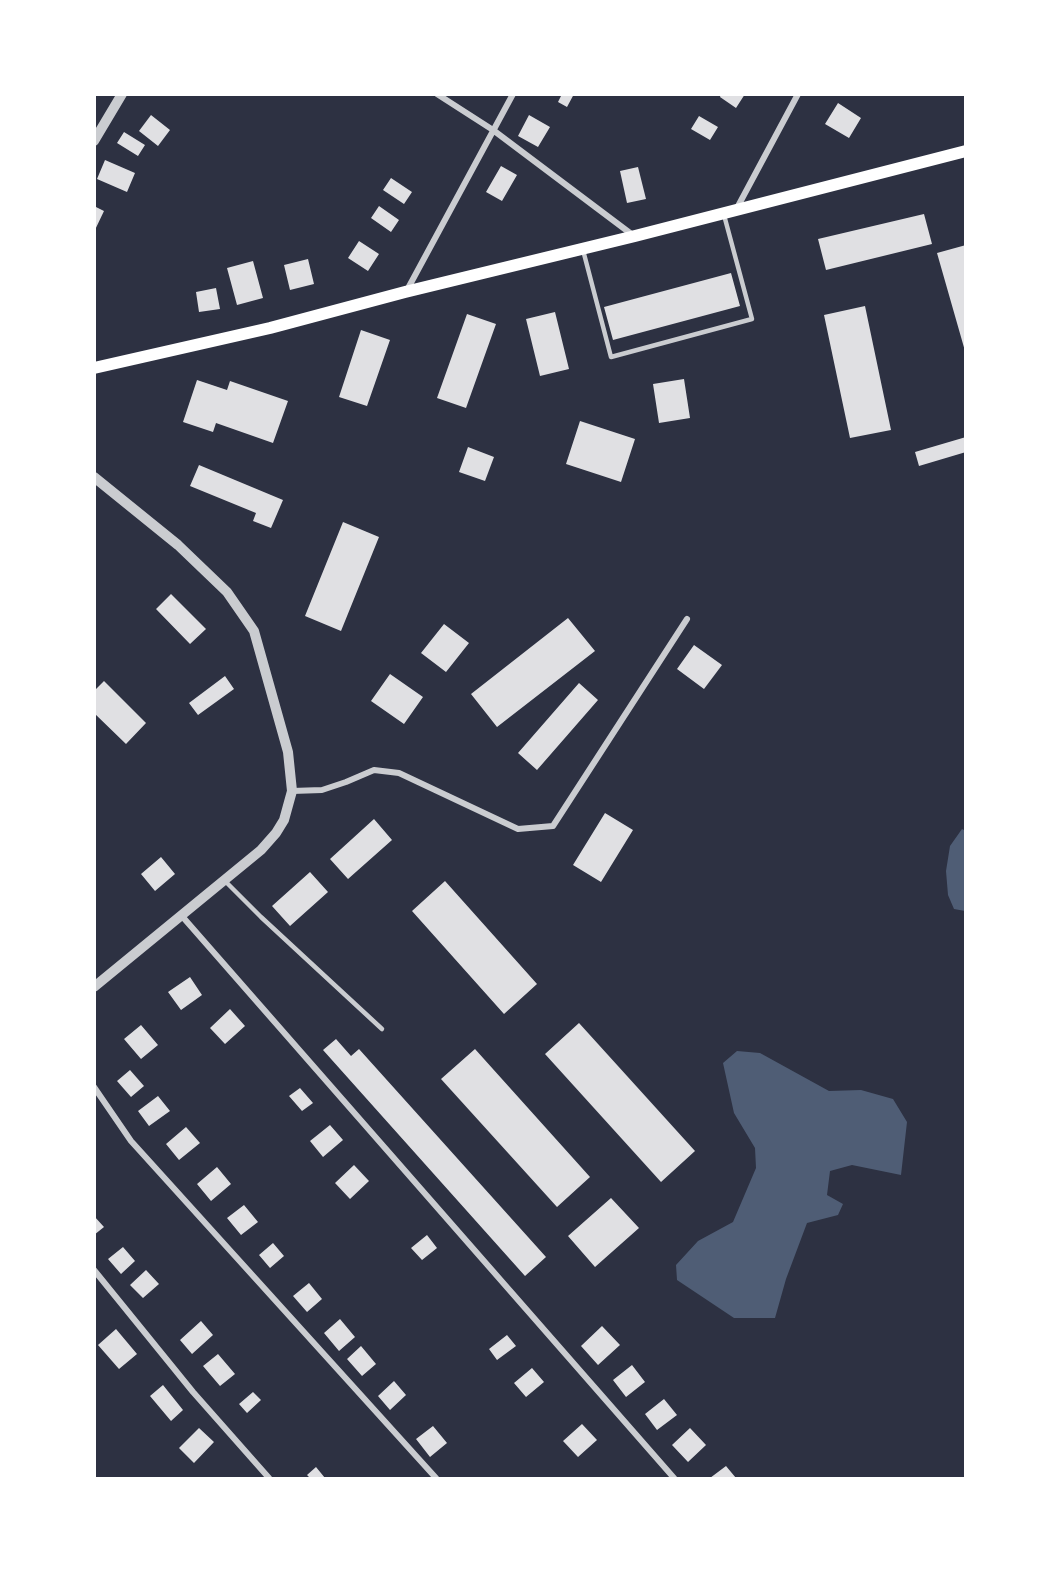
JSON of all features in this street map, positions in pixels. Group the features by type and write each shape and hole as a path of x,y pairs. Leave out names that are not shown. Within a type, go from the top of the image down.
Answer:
{"main road":[{"path":"94,368 270,328 966,150"}],"street":[{"path":"94,141 122,94"},
{"path":"437,94 493,130 635,236"},
{"path":"405,292 513,94"},
{"path":"737,209 798,94"},
{"path":"94,477 178,545 227,592 254,631 288,752 292,791 284,820 261,850 94,987"},
{"path":"292,791 322,790 374,770 399,773 518,829 553,826 687,619"},
{"path":"180,915 674,1479"},
{"path":"94,1087 131,1141 436,1479"},
{"path":"94,1270 193,1392 269,1479"}],"lane":[{"path":"583,249 611,357 752,319 723,212"},
{"path":"225,881 269,925 382,1029"}],"water":[{"path":"962,829 966,831 965,911 954,909 948,895 946,871 950,846"},
{"path":"737,1051 760,1053 829,1091 861,1090 893,1099 907,1122 901,1175 852,1165 830,1171 827,1195 843,1204 838,1215 807,1223 786,1279 775,1318 734,1318 677,1280 676,1265 698,1241 733,1222 756,1168 755,1148 734,1113 723,1063"}],"building":[{"path":"562,94 574,94 567,107 558,102"},
{"path":"721,94 745,94 736,108 720,97"},
{"path":"838,103 861,118 849,138 825,124"},
{"path":"151,115 170,130 158,146 139,131"},
{"path":"529,115 550,127 538,147 518,136"},
{"path":"699,116 718,127 710,140 691,129"},
{"path":"124,132 145,145 138,156 117,143"},
{"path":"105,160 135,173 127,192 97,179"},
{"path":"501,166 517,175 502,201 486,192"},
{"path":"638,167 646,199 627,203 620,171"},
{"path":"391,178 412,192 404,204 383,190"},
{"path":"94,206 104,211 94,232"},
{"path":"379,206 399,220 391,232 371,218"},
{"path":"924,214 932,244 826,270 818,239"},
{"path":"359,241 379,254 368,271 348,258"},
{"path":"966,245 966,351 965,351 937,253"},
{"path":"308,259 314,284 290,290 284,265"},
{"path":"253,261 263,298 237,305 227,268"},
{"path":"731,273 740,306 613,340 604,307"},
{"path":"216,288 220,309 199,312 196,292"},
{"path":"865,306 891,430 850,438 824,315"},
{"path":"555,312 569,369 540,376 526,319"},
{"path":"467,314 496,324 466,408 437,398"},
{"path":"361,330 390,340 367,406 339,397"},
{"path":"684,379 690,418 659,423 653,384"},
{"path":"197,380 227,390 230,381 288,401 273,443 216,423 213,432 183,422"},
{"path":"580,421 635,439 621,482 566,464"},
{"path":"966,437 966,452 919,466 915,452"},
{"path":"468,447 494,457 485,481 459,472"},
{"path":"199,465 283,500 271,528 253,521 256,513 190,486"},
{"path":"343,522 379,537 341,631 305,616"},
{"path":"171,594 206,629 190,644 156,609"},
{"path":"568,618 595,651 497,727 471,694"},
{"path":"444,624 469,643 446,672 421,653"},
{"path":"694,645 722,665 704,689 677,669"},
{"path":"390,674 423,697 404,724 371,701"},
{"path":"225,676 234,689 198,715 189,703"},
{"path":"104,681 146,723 126,744 94,713 94,691"},
{"path":"579,683 598,700 537,770 518,753"},
{"path":"605,813 633,830 601,882 573,865"},
{"path":"374,819 392,840 348,879 330,859"},
{"path":"161,857 175,874 155,891 141,874"},
{"path":"310,872 328,892 290,926 272,906"},
{"path":"445,881 537,984 504,1014 412,911"},
{"path":"190,977 202,995 181,1010 168,992"},
{"path":"230,1009 245,1026 225,1044 210,1028"},
{"path":"579,1023 695,1151 661,1182 545,1054"},
{"path":"141,1025 158,1045 141,1059 124,1039"},
{"path":"336,1039 351,1056 359,1049 546,1257 525,1276 323,1050"},
{"path":"475,1049 590,1177 557,1207 441,1079"},
{"path":"130,1070 144,1086 131,1097 117,1081"},
{"path":"300,1088 313,1103 302,1111 289,1096"},
{"path":"158,1096 170,1111 149,1126 138,1111"},
{"path":"330,1125 343,1140 323,1157 310,1141"},
{"path":"186,1127 200,1143 179,1160 166,1144"},
{"path":"354,1165 369,1181 350,1199 335,1183"},
{"path":"217,1167 231,1184 211,1201 197,1184"},
{"path":"611,1198 639,1228 595,1267 568,1236"},
{"path":"244,1205 258,1222 241,1235 227,1218"},
{"path":"94,1216 104,1227 94,1235"},
{"path":"427,1235 437,1248 422,1260 411,1248"},
{"path":"273,1243 284,1256 270,1268 259,1255"},
{"path":"123,1247 135,1261 121,1274 108,1259"},
{"path":"146,1270 159,1284 143,1298 130,1285"},
{"path":"309,1283 322,1299 307,1312 293,1296"},
{"path":"340,1319 355,1337 339,1351 324,1333"},
{"path":"201,1321 213,1335 192,1354 180,1340"},
{"path":"602,1326 620,1345 598,1365 581,1346"},
{"path":"116,1329 137,1354 119,1369 98,1345"},
{"path":"507,1335 516,1346 497,1360 489,1349"},
{"path":"361,1346 376,1364 362,1376 347,1359"},
{"path":"218,1354 235,1374 220,1386 203,1366"},
{"path":"632,1365 645,1382 626,1397 613,1380"},
{"path":"532,1368 544,1382 526,1397 514,1383"},
{"path":"394,1381 406,1395 390,1410 378,1396"},
{"path":"163,1385 183,1410 171,1421 150,1396"},
{"path":"253,1392 261,1400 247,1413 239,1404"},
{"path":"664,1399 677,1415 657,1430 645,1414"},
{"path":"582,1424 597,1440 578,1457 563,1441"},
{"path":"433,1426 447,1443 430,1457 416,1439"},
{"path":"199,1428 214,1442 194,1463 179,1448"},
{"path":"690,1428 706,1445 688,1462 672,1445"},
{"path":"726,1466 736,1478 710,1478"},
{"path":"316,1467 325,1478 310,1478 307,1475"}]}
